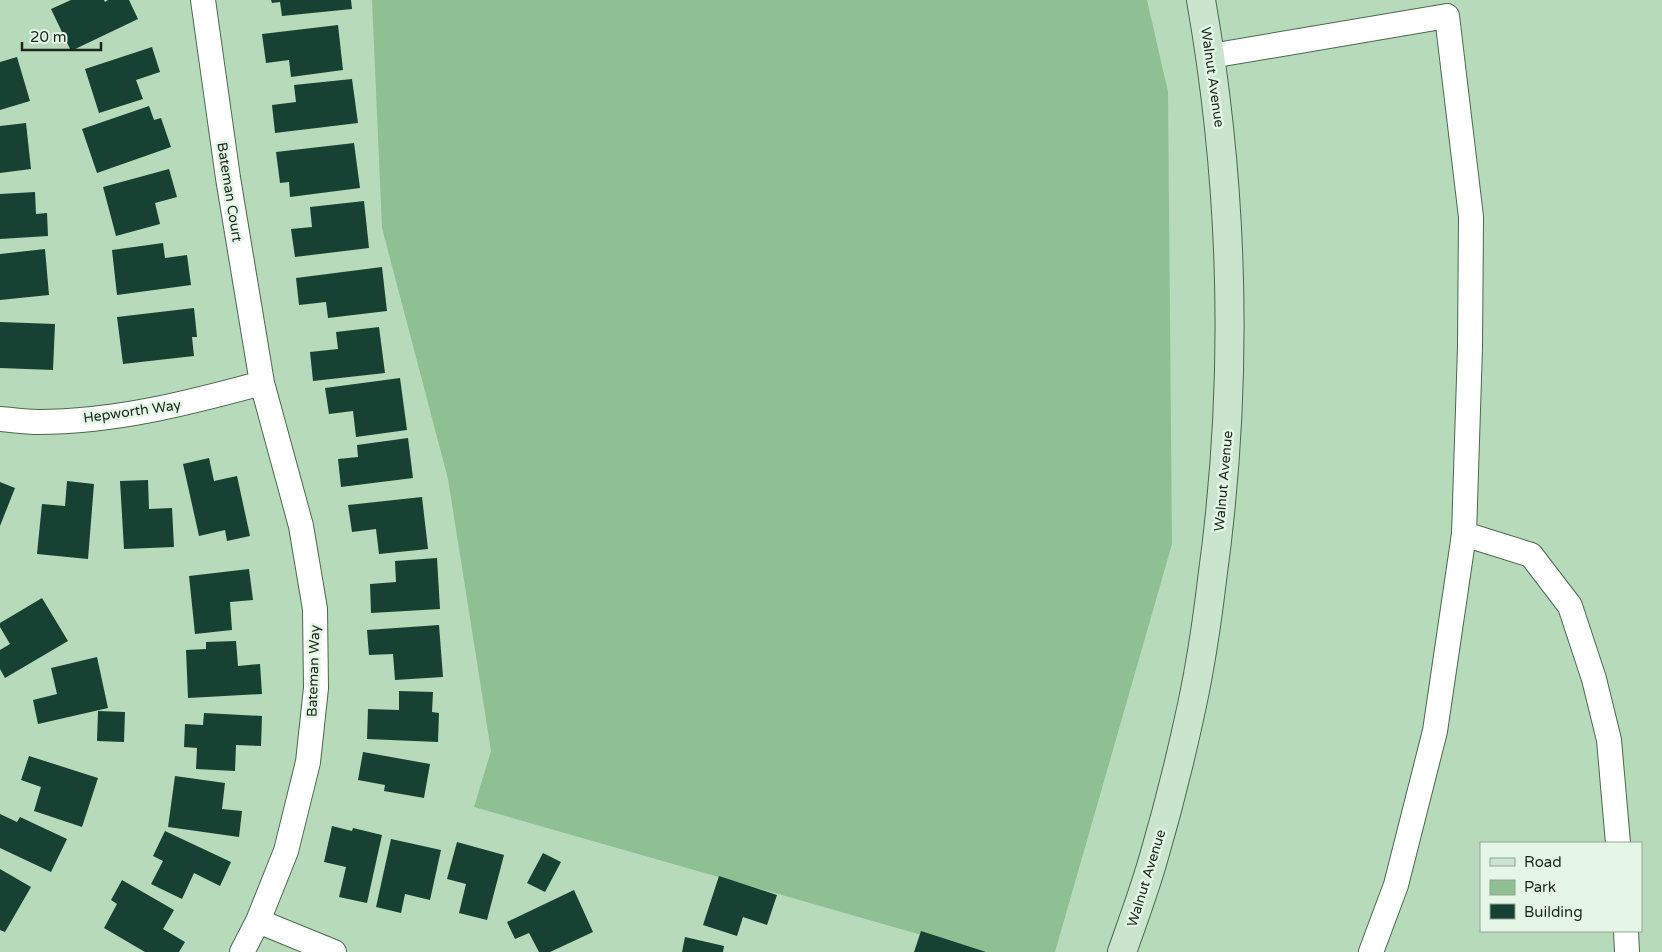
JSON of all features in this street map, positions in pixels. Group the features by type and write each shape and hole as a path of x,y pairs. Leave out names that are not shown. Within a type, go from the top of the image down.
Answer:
{"street":[{"name":"Bateman Court","path":"203,0 228,178 262,383"},
{"name":"Walnut Avenue","path":"1122,952 1153,862 1170,800 1192,704 1204,640 1221,517 1230,381 1229,251 1219,121 1211,56 1201,0"},
{"path":"1211,56 1446,8 1471,217 1470,347 1464,534 1435,731 1396,885 1371,952"},
{"name":"Hepworth Way","path":"0,419 38,422 110,417 197,401 262,383"},
{"name":"Bateman Way","path":"242,952 258,921 288,842 308,762 316,688 315,609 301,526 262,383"},
{"path":"1464,534 1531,555 1570,606 1594,679 1609,740 1618,842"},
{"path":"258,921 334,952"},
{"path":"1626,932 1627,952"}],"green space":[{"path":"372,0 1147,0 1168,92 1172,544 1055,952 981,952 474,807 491,751 448,479 382,228"}],"building":[{"path":"71,0 104,0 105,2 108,0 129,0 138,19 71,51 51,9"},
{"path":"271,0 351,0 352,9 282,16 280,2 272,3"},
{"path":"338,25 343,70 291,77 289,60 266,63 262,34"},
{"path":"152,47 160,72 136,80 143,99 99,113 85,69"},
{"path":"17,57 30,101 0,110 0,62"},
{"path":"352,79 358,123 275,133 272,105 296,102 294,85"},
{"path":"149,106 154,120 161,118 171,147 97,173 82,129"},
{"path":"26,123 31,169 0,173 0,126"},
{"path":"354,143 360,188 290,197 289,182 280,183 276,152"},
{"path":"169,169 177,197 155,203 160,224 116,236 103,187"},
{"path":"35,192 36,214 47,213 48,236 0,239 0,194"},
{"path":"364,201 369,248 295,257 291,229 312,227 310,207"},
{"path":"163,243 165,258 187,255 191,285 117,295 112,250"},
{"path":"45,249 49,295 0,300 0,254"},
{"path":"382,267 387,311 328,318 326,302 299,305 296,278"},
{"path":"194,308 197,337 192,337 194,356 123,364 117,317"},
{"path":"0,322 55,324 53,370 0,368"},
{"path":"379,327 385,373 313,381 310,352 338,349 336,332"},
{"path":"400,378 407,430 356,437 353,411 329,414 325,388"},
{"path":"408,438 413,478 341,487 338,459 358,457 357,445"},
{"path":"209,458 214,481 237,476 250,536 227,541 225,530 199,536 183,464"},
{"path":"148,480 149,509 172,508 174,547 124,549 120,481"},
{"path":"67,481 94,484 88,559 37,554 42,504 65,506"},
{"path":"0,482 15,488 0,526"},
{"path":"422,497 428,549 379,554 376,529 352,532 348,505"},
{"path":"437,558 440,609 371,613 370,584 396,582 395,561"},
{"path":"249,569 253,600 230,602 232,630 195,634 189,576"},
{"path":"42,598 68,641 5,678 0,669 0,650 10,644 0,627 0,623"},
{"path":"439,625 443,677 395,680 393,654 369,655 367,630"},
{"path":"236,641 238,666 260,664 262,694 188,698 186,650 206,649 206,642"},
{"path":"97,657 108,708 38,724 33,700 57,694 51,668"},
{"path":"399,691 433,692 432,712 439,713 438,742 367,739 368,709 399,710"},
{"path":"98,711 125,712 124,742 97,741"},
{"path":"204,713 262,716 261,746 236,745 235,771 196,769 197,748 184,747 185,724 203,725"},
{"path":"363,752 430,764 424,798 384,791 385,785 358,780"},
{"path":"29,756 98,778 82,827 34,811 41,787 21,780"},
{"path":"175,776 225,783 222,809 242,811 239,837 168,827"},
{"path":"0,814 17,822 20,817 67,839 51,872 0,848"},
{"path":"332,826 352,831 353,828 382,835 367,903 339,897 346,867 324,862"},
{"path":"165,831 231,862 220,886 194,873 182,899 151,884 163,861 153,856"},
{"path":"391,839 441,850 430,900 405,894 401,913 376,907"},
{"path":"457,842 504,855 487,920 459,913 466,884 447,879"},
{"path":"543,853 561,862 545,892 527,883"},
{"path":"0,869 31,887 5,932 0,930"},
{"path":"719,876 777,895 767,925 743,917 737,936 703,925"},
{"path":"122,880 174,910 163,929 185,942 179,952 145,952 104,928 117,904 111,900"},
{"path":"574,890 593,932 550,952 539,952 529,933 515,939 507,922"},
{"path":"921,931 986,952 914,952"},
{"path":"685,937 724,946 723,952 682,952"}]}
